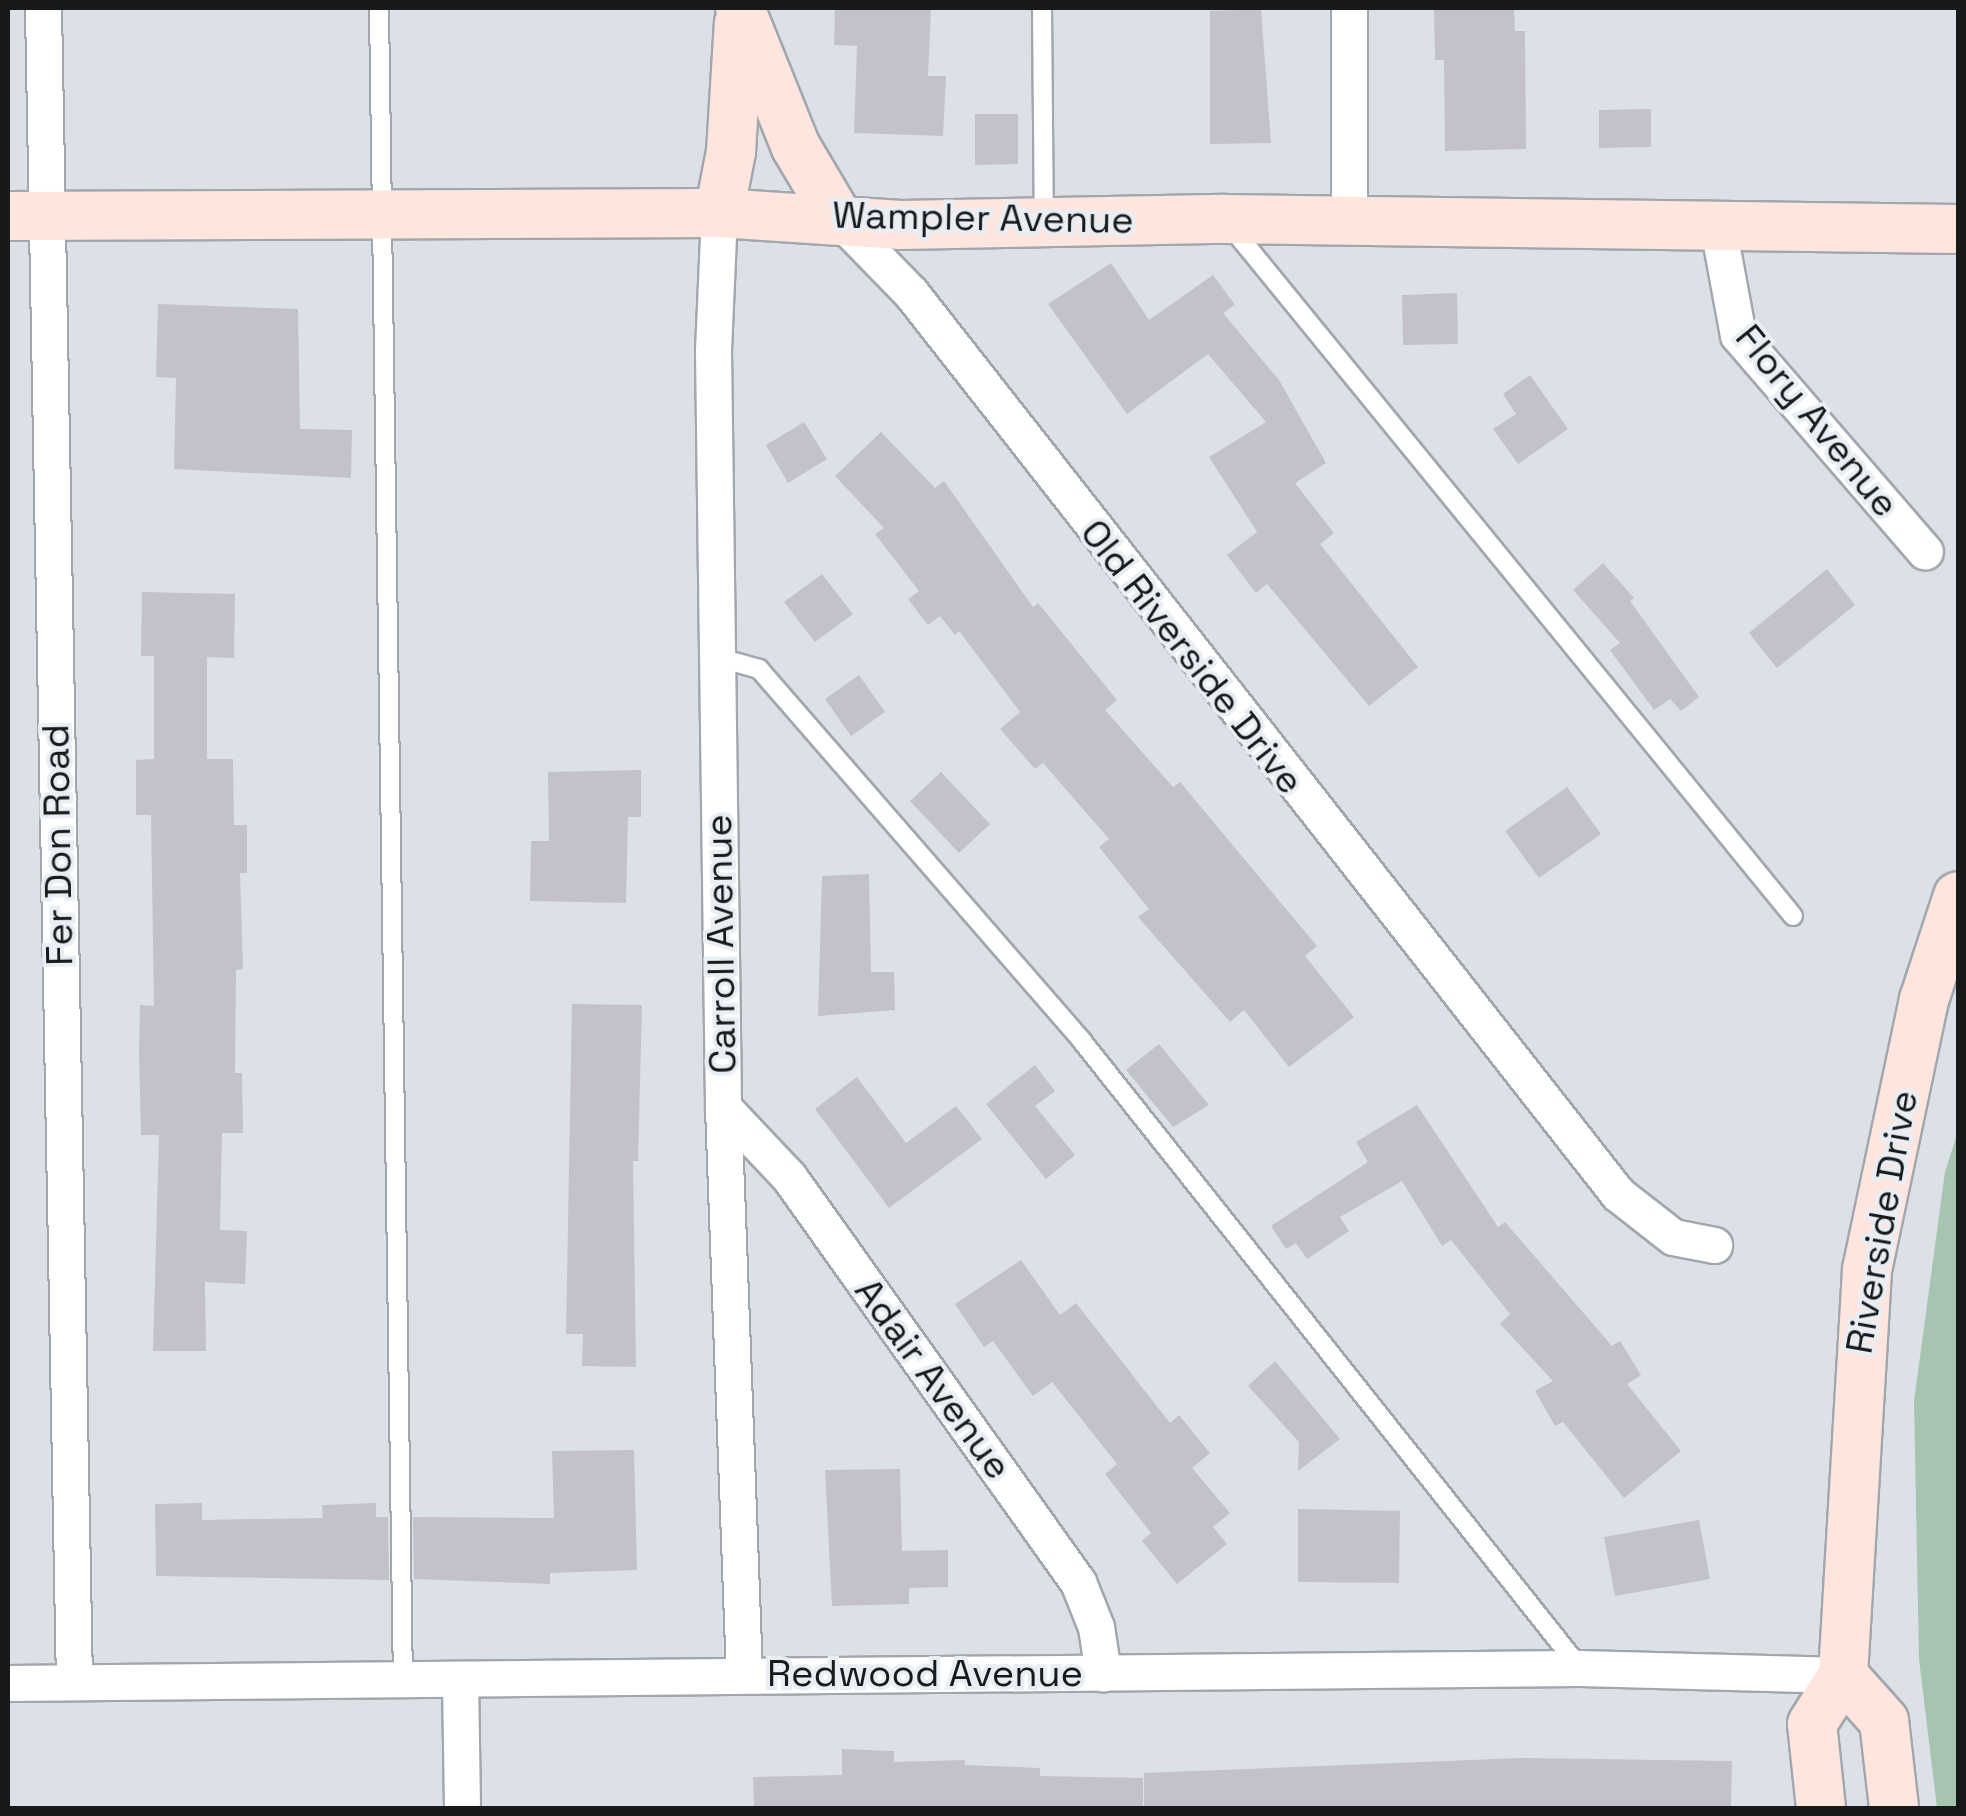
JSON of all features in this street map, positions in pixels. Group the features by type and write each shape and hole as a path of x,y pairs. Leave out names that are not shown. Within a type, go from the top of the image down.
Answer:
{"street":[{"name":"Fer Don Road","path":"43,8 27,216 74,1682"},
{"path":"1349,8 1349,220"},
{"path":"720,213 731,152 740,9"},
{"name":"Old Riverside Drive","path":"740,9 796,147 838,218 911,293 1618,1194 1672,1237 1714,1245"},
{"name":"Wampler Avenue","path":"27,216 720,213 901,225 1225,219 1716,222 1958,229"},
{"name":"Carroll Avenue","path":"720,213 713,350 723,1107 744,1675"},
{"name":"Flory Avenue","path":"1716,222 1738,335 1925,552"},
{"name":"Riverside Drive","path":"1821,1808 1812,1724 1843,1675 1866,1270 1924,1000 1958,896"},
{"name":"Adair Avenue","path":"723,1107 788,1177 1078,1582 1096,1628 1102,1672"},
{"name":"Redwood Avenue","path":"8,1683 1580,1668 1843,1675"},
{"path":"1843,1675 1884,1721 1894,1808"},
{"path":"460,1679 462,1808"}],"lane":[{"path":"379,8 403,1680"},
{"path":"1042,8 1044,221"},
{"path":"1225,219 1793,916"},
{"path":"717,658 758,669 1082,1041 1580,1668"}],"green space":[{"path":"1958,1131 1958,1808 1937,1808 1919,1659 1914,1401 1945,1172"}],"building":[{"path":"835,8 931,8 928,76 946,76 943,136 854,133 857,46 834,45"},
{"path":"1434,8 1514,8 1515,31 1525,31 1526,149 1445,151 1444,60 1435,60"},
{"path":"1261,9 1271,143 1210,144 1210,11"},
{"path":"1651,109 1651,147 1599,148 1599,110"},
{"path":"975,114 1018,114 1018,164 975,165"},
{"path":"1111,263 1149,320 1213,275 1235,305 1223,313 1279,380 1326,463 1295,483 1334,533 1320,544 1418,667 1369,706 1267,584 1256,593 1227,555 1257,532 1209,457 1266,422 1208,354 1127,414 1048,304"},
{"path":"1457,293 1458,344 1403,345 1402,295"},
{"path":"158,304 298,309 300,429 352,430 351,478 174,469 176,378 156,377"},
{"path":"1530,375 1568,429 1518,464 1493,429 1516,414 1503,394"},
{"path":"804,422 827,459 788,483 766,445"},
{"path":"881,432 935,488 944,481 1033,607 1038,603 1117,700 1105,710 1173,787 1180,782 1317,946 1305,956 1354,1017 1289,1067 1244,1010 1230,1022 1138,917 1149,909 1099,847 1109,839 1043,763 1035,769 1000,729 1020,712 959,631 955,635 940,616 928,625 908,599 919,591 875,534 884,528 835,476"},
{"path":"1603,563 1634,598 1630,601 1699,697 1681,711 1670,699 1654,710 1610,650 1620,643 1573,590"},
{"path":"1827,569 1855,605 1777,668 1749,633"},
{"path":"822,574 853,614 815,642 784,602"},
{"path":"142,592 235,594 234,658 207,657 207,759 233,759 234,825 247,825 247,873 240,873 243,969 236,970 235,1073 242,1073 243,1133 222,1133 220,1230 247,1231 245,1284 205,1282 206,1351 153,1351 159,1135 141,1135 139,1053 140,1005 154,1006 151,815 136,815 136,760 154,759 154,656 141,656"},
{"path":"859,675 885,712 851,736 825,699"},
{"path":"641,770 641,817 628,817 626,903 530,901 531,841 549,841 548,772"},
{"path":"941,772 990,824 959,853 910,801"},
{"path":"1567,787 1601,834 1539,878 1505,831"},
{"path":"869,874 871,972 894,972 895,1010 818,1016 822,876"},
{"path":"572,1004 642,1005 638,1161 633,1161 636,1367 582,1366 583,1334 566,1334"},
{"path":"1159,1044 1209,1105 1173,1127 1126,1070"},
{"path":"1035,1065 1055,1091 1035,1106 1075,1155 1046,1179 986,1104"},
{"path":"857,1077 906,1143 956,1106 982,1139 889,1208 815,1109"},
{"path":"1417,1105 1498,1227 1505,1222 1612,1346 1620,1341 1641,1375 1627,1384 1681,1451 1624,1498 1563,1422 1555,1426 1535,1391 1553,1381 1500,1324 1510,1314 1451,1240 1442,1246 1402,1181 1340,1217 1349,1231 1307,1259 1296,1243 1286,1249 1271,1226 1368,1162 1356,1142"},
{"path":"1021,1260 1060,1315 1076,1303 1170,1423 1179,1415 1210,1453 1192,1468 1230,1513 1213,1527 1227,1544 1177,1584 1142,1541 1151,1533 1105,1474 1117,1464 1052,1382 1033,1396 993,1341 984,1347 955,1304"},
{"path":"1275,1361 1340,1439 1298,1471 1299,1442 1248,1386"},
{"path":"634,1450 637,1570 550,1573 550,1584 414,1579 413,1517 554,1518 552,1451"},
{"path":"900,1469 902,1551 948,1550 948,1587 909,1588 909,1604 832,1606 825,1470"},
{"path":"202,1503 202,1520 323,1518 322,1505 376,1503 376,1517 388,1517 389,1580 156,1576 155,1504"},
{"path":"1298,1509 1400,1511 1399,1583 1298,1582"},
{"path":"1699,1520 1710,1579 1615,1596 1604,1537"},
{"path":"842,1749 894,1751 894,1762 965,1760 965,1765 1040,1768 1040,1776 1143,1778 1143,1808 754,1808 753,1777 842,1775"},
{"path":"1521,1758 1732,1761 1731,1808 1144,1808 1144,1773"}]}
